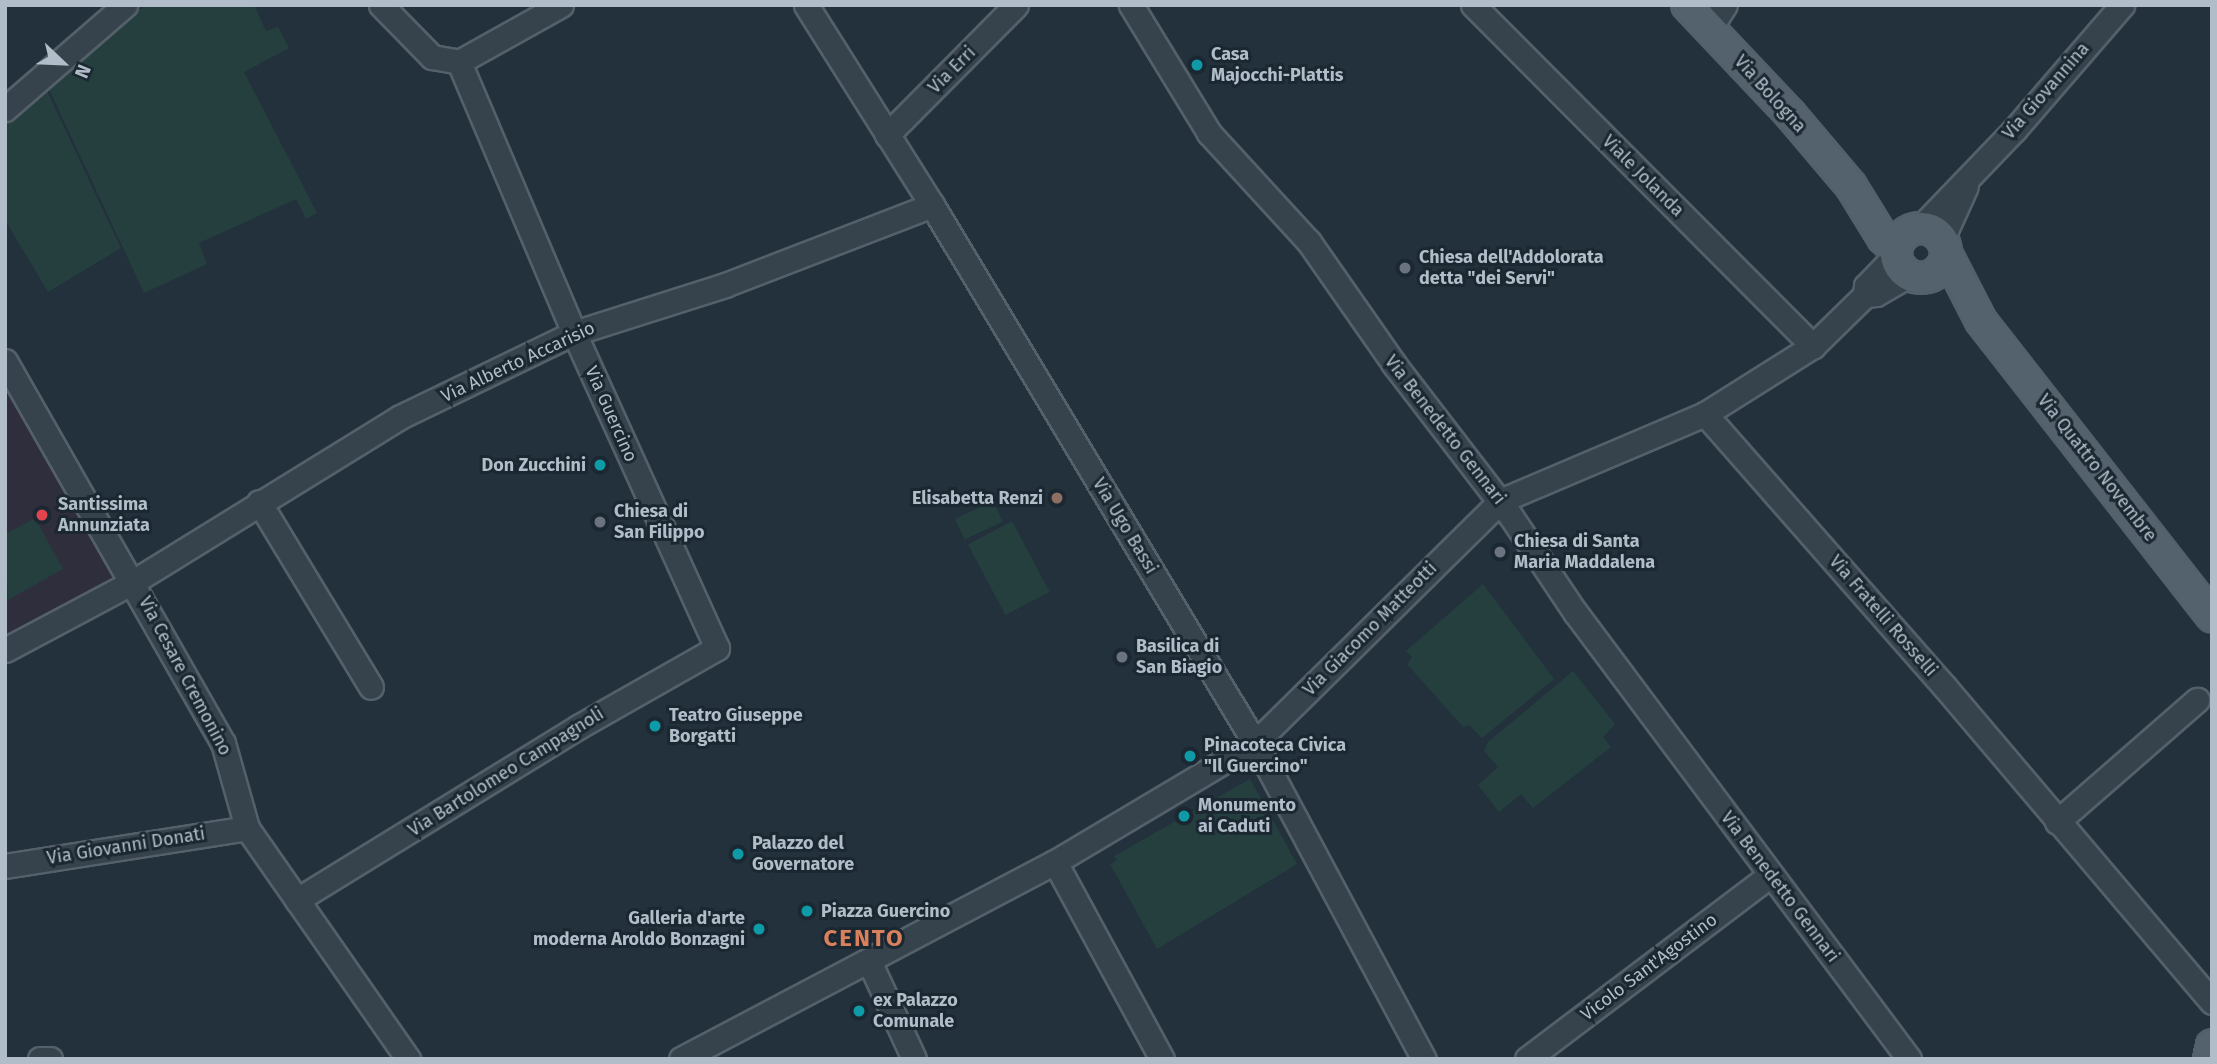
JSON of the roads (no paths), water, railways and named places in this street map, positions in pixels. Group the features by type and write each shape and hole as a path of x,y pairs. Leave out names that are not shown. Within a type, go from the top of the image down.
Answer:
{"main road":[{"name":"Via Bologna","path":"1687,5 1717,17 1851,186 1883,238 1918,251"},
{"name":"Via Quattro Novembre","path":"1918,251 1980,321 2212,617"},
{"path":"2209,1059 2212,1045"}],"street":[{"path":"5,109 125,5"},
{"path":"381,5 432,57 459,62 561,5"},
{"name":"Via Ugo Bassi","path":"806,5 932,205 1255,743 1424,1059"},
{"name":"Via Erri","path":"887,135 1016,5"},
{"name":"Via Benedetto Gennari","path":"1131,5 1209,133 1308,242 1386,354 1500,501 1575,612 1909,1059"},
{"name":"Viale Jolanda","path":"1473,5 1813,346"},
{"name":"Via Giovannina","path":"1918,251 1970,177 2122,5"},
{"name":"Via Guercino","path":"459,62 574,333 717,649"},
{"name":"Via Alberto Accarisio","path":"5,650 133,582 400,417 574,333 725,285 932,205"},
{"name":"Via Giacomo Matteotti","path":"681,1059 1055,862 1255,743 1500,501 1705,414 1813,346 1865,295 1866,286 1918,251"},
{"name":"Via Cesare Cremonino","path":"5,361 223,743 247,828 408,1059"},
{"name":"Via Fratelli Rosselli","path":"1705,414 1944,685 2212,1002"},
{"path":"259,502 371,687"},
{"name":"Via Bartolomeo Campagnoli","path":"298,900 578,727 717,649"},
{"path":"2057,821 2197,700"},
{"name":"Via Giovanni Donati","path":"5,866 247,828"},
{"path":"1055,862 1162,1059"},
{"name":"Vicolo Sant'Agostino","path":"1527,1059 1770,875"},
{"path":"869,961 914,1059"},
{"path":"40,1059 50,1059"}],"place":[{"name":"Casa Majocchi-Plattis","path":"1197,65"},
{"name":"Chiesa dell'Addolorata detta \"dei Servi\"","path":"1405,268"},
{"name":"Don Zucchini","path":"600,465"},
{"name":"Elisabetta Renzi","path":"1057,498"},
{"name":"Santissima Annunziata","path":"42,515"},
{"name":"Chiesa di San Filippo","path":"600,522"},
{"name":"Chiesa di Santa Maria Maddalena","path":"1500,552"},
{"name":"Basilica di San Biagio","path":"1122,657"},
{"name":"Teatro Giuseppe Borgatti","path":"655,726"},
{"name":"Pinacoteca Civica \"Il Guercino\"","path":"1190,756"},
{"name":"Monumento ai Caduti","path":"1184,816"},
{"name":"Palazzo del Governatore","path":"738,854"},
{"name":"Piazza Guercino","path":"807,911"},
{"name":"Galleria d'arte moderna Aroldo Bonzagni","path":"759,929"},
{"name":"ex Palazzo Comunale","path":"859,1011"}],"district":[{"name":"CENTO","path":"864,939"}]}
